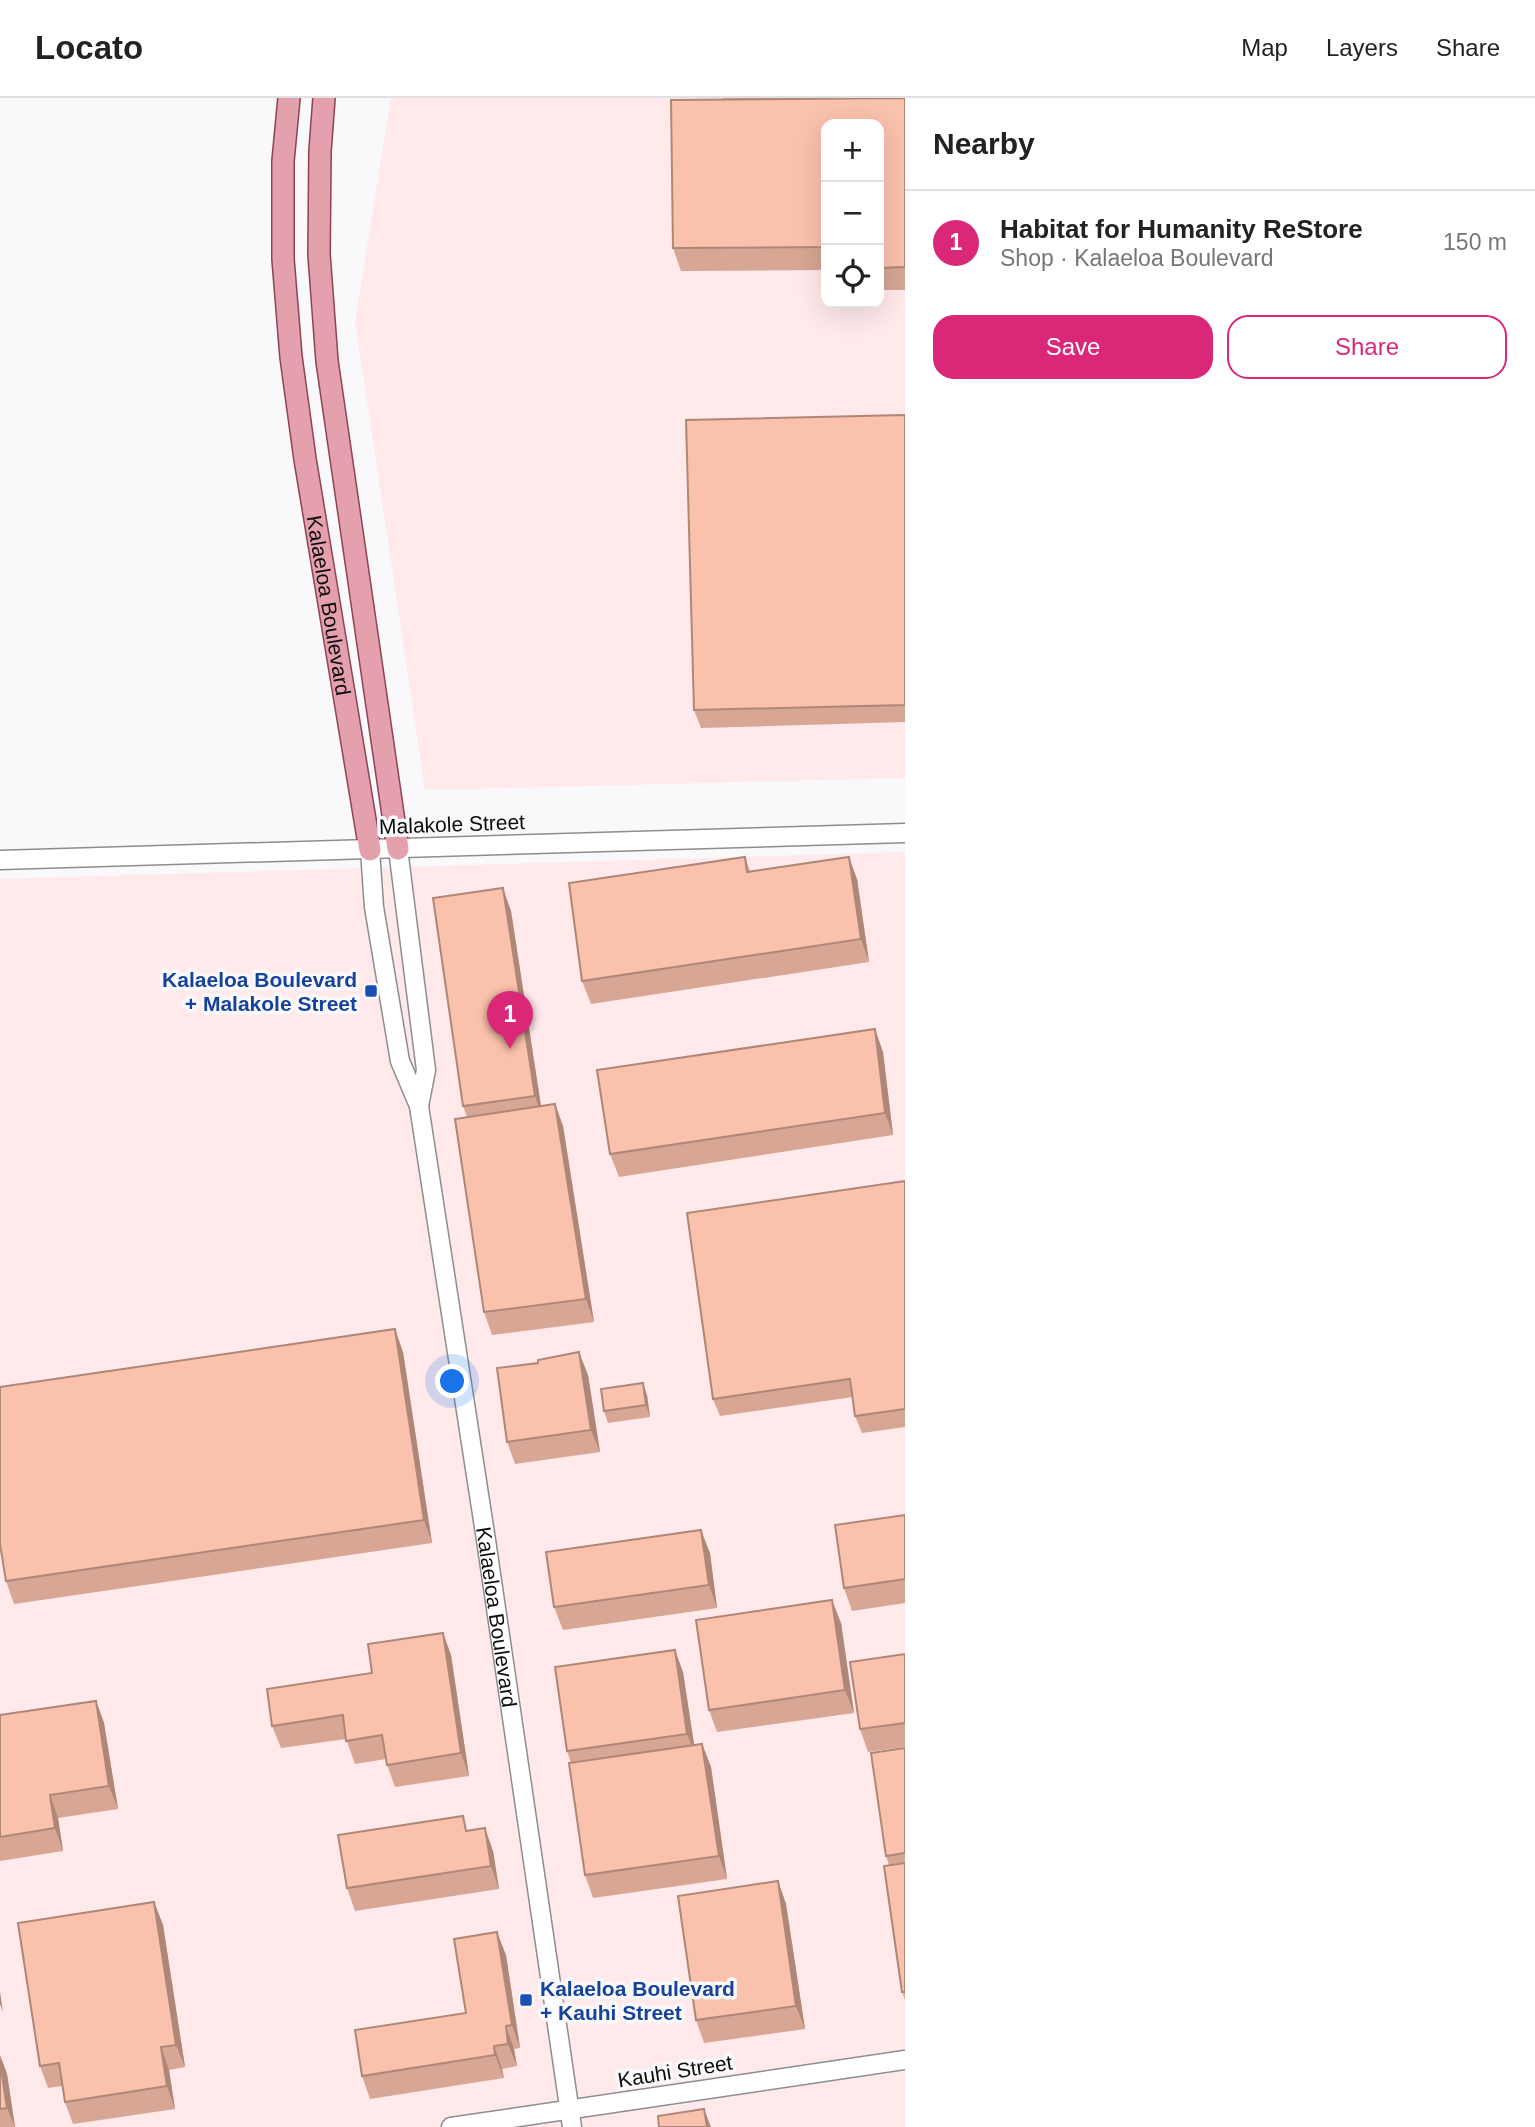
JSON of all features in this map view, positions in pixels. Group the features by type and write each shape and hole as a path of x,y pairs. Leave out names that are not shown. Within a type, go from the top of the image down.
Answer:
{"main road":[{"name":"Kalaeloa Boulevard","path":"289,98 283,161 283,259 291,357 304,458 370,850"},
{"name":"Kalaeloa Boulevard","path":"324,98 320,151 319,254 327,361 398,849"}],"street":[{"name":"Malakole Street","path":"0,860 905,833"},
{"name":"Kalaeloa Boulevard","path":"398,849 426,1070 419,1106"},
{"name":"Kalaeloa Boulevard","path":"370,850 374,906 400,1061 419,1106 571,2118"},
{"name":"Kauhi Street","path":"451,2127 571,2118 905,2060"}],"shaded area":[{"path":"391,98 905,98 905,778 425,790 355,321"},
{"path":"905,852 905,2127 0,2127 0,879"}],"building":[{"path":"905,98 905,267 884,268 884,119 821,119 821,247 673,248 671,100"},
{"path":"905,415 905,705 694,710 686,420"},
{"path":"745,857 747,872 849,857 861,939 582,981 569,883"},
{"path":"503,888 535,1096 463,1106 433,898"},
{"path":"875,1029 885,1113 610,1154 597,1070"},
{"path":"555,1104 586,1299 484,1312 455,1119"},
{"path":"905,1181 905,1409 855,1416 850,1379 713,1399 687,1213"},
{"path":"395,1329 424,1520 6,1581 0,1544 0,1387"},
{"path":"579,1352 591,1430 507,1442 497,1368 538,1363 538,1360"},
{"path":"643,1383 646,1405 604,1411 601,1389"},
{"path":"905,1515 905,1579 844,1588 835,1525"},
{"path":"701,1530 709,1585 554,1607 546,1552"},
{"path":"832,1600 845,1690 709,1710 696,1620"},
{"path":"443,1633 461,1753 387,1765 382,1735 346,1741 343,1715 272,1726 267,1689 372,1673 368,1644"},
{"path":"675,1650 687,1734 567,1751 555,1667"},
{"path":"905,1654 905,1723 860,1729 850,1662"},
{"path":"96,1701 109,1786 50,1795 55,1828 0,1837 0,1715"},
{"path":"702,1744 719,1856 585,1875 569,1763"},
{"path":"905,1748 905,1853 886,1856 871,1753"},
{"path":"463,1816 466,1831 485,1828 491,1866 347,1888 338,1835"},
{"path":"905,1863 905,1992 902,1992 884,1866"},
{"path":"778,1881 796,2006 696,2020 678,1896"},
{"path":"154,1902 176,2045 161,2047 167,2086 65,2102 59,2063 40,2066 18,1923"},
{"path":"497,1932 512,2025 506,2026 508,2044 494,2046 495,2055 362,2076 355,2030 466,2013 454,1939"},
{"path":"0,2061 7,2108 0,2109"},
{"path":"704,2109 707,2127 659,2127 658,2116"}],"place":[{"name":"Kalaeloa Boulevard + Malakole Street","path":"371,991"},
{"name":"Habitat for Humanity ReStore","path":"510,1049"},
{"name":"Kalaeloa Boulevard + Kauhi Street","path":"526,2000"}]}
